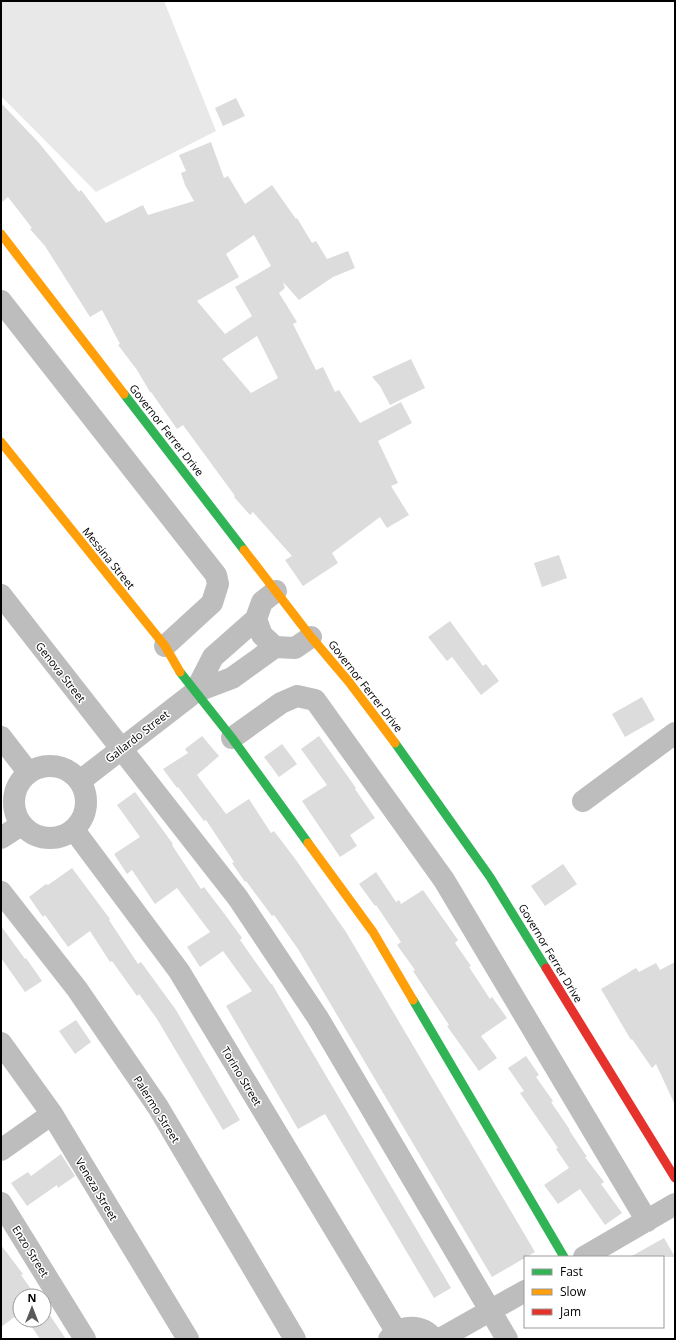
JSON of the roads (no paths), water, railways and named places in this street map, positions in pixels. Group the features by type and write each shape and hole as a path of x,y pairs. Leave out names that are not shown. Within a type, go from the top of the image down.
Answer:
{"main road":[{"name":"Governor Ferrer Drive","path":"1,234 311,637 349,682 409,761 490,877 675,1178"},
{"name":"Messina Street","path":"1,442 165,646 179,671 194,692 232,738 373,932 563,1256"}],"street":[{"path":"1,301 216,575 218,584 212,603 165,646"},
{"path":"194,692 213,656 256,619 262,602 276,590"},
{"name":"Genova Street","path":"1,595 238,898 318,1018 507,1339"},
{"path":"256,619 262,635 275,647"},
{"path":"194,692 232,678 275,647 295,648 311,637"},
{"name":"Gallardo Street","path":"80,781 194,692"},
{"path":"232,738 281,703 297,696 315,700 444,880 646,1221"},
{"path":"582,800 675,733"},
{"path":"1,737 28,772"},
{"path":"56,765 70,771 80,781 86,793 87,806 82,820 74,830 61,837 46,838 32,834 21,825 14,812 13,797 18,783 28,772 42,766 56,765"},
{"path":"1,838 21,825"},
{"name":"Torino Street","path":"74,830 179,971 393,1335"},
{"name":"Palermo Street","path":"1,892 77,989 158,1107 295,1339"},
{"name":"Veneza Street","path":"1,1044 52,1114 188,1339"},
{"path":"1,1150 52,1114"},
{"name":"Enzo Street","path":"1,1203 85,1339"},
{"path":"586,1256 675,1204"},
{"path":"440,1339 524,1292"},
{"path":"393,1335 403,1329 419,1328 426,1331 434,1339"}]}
